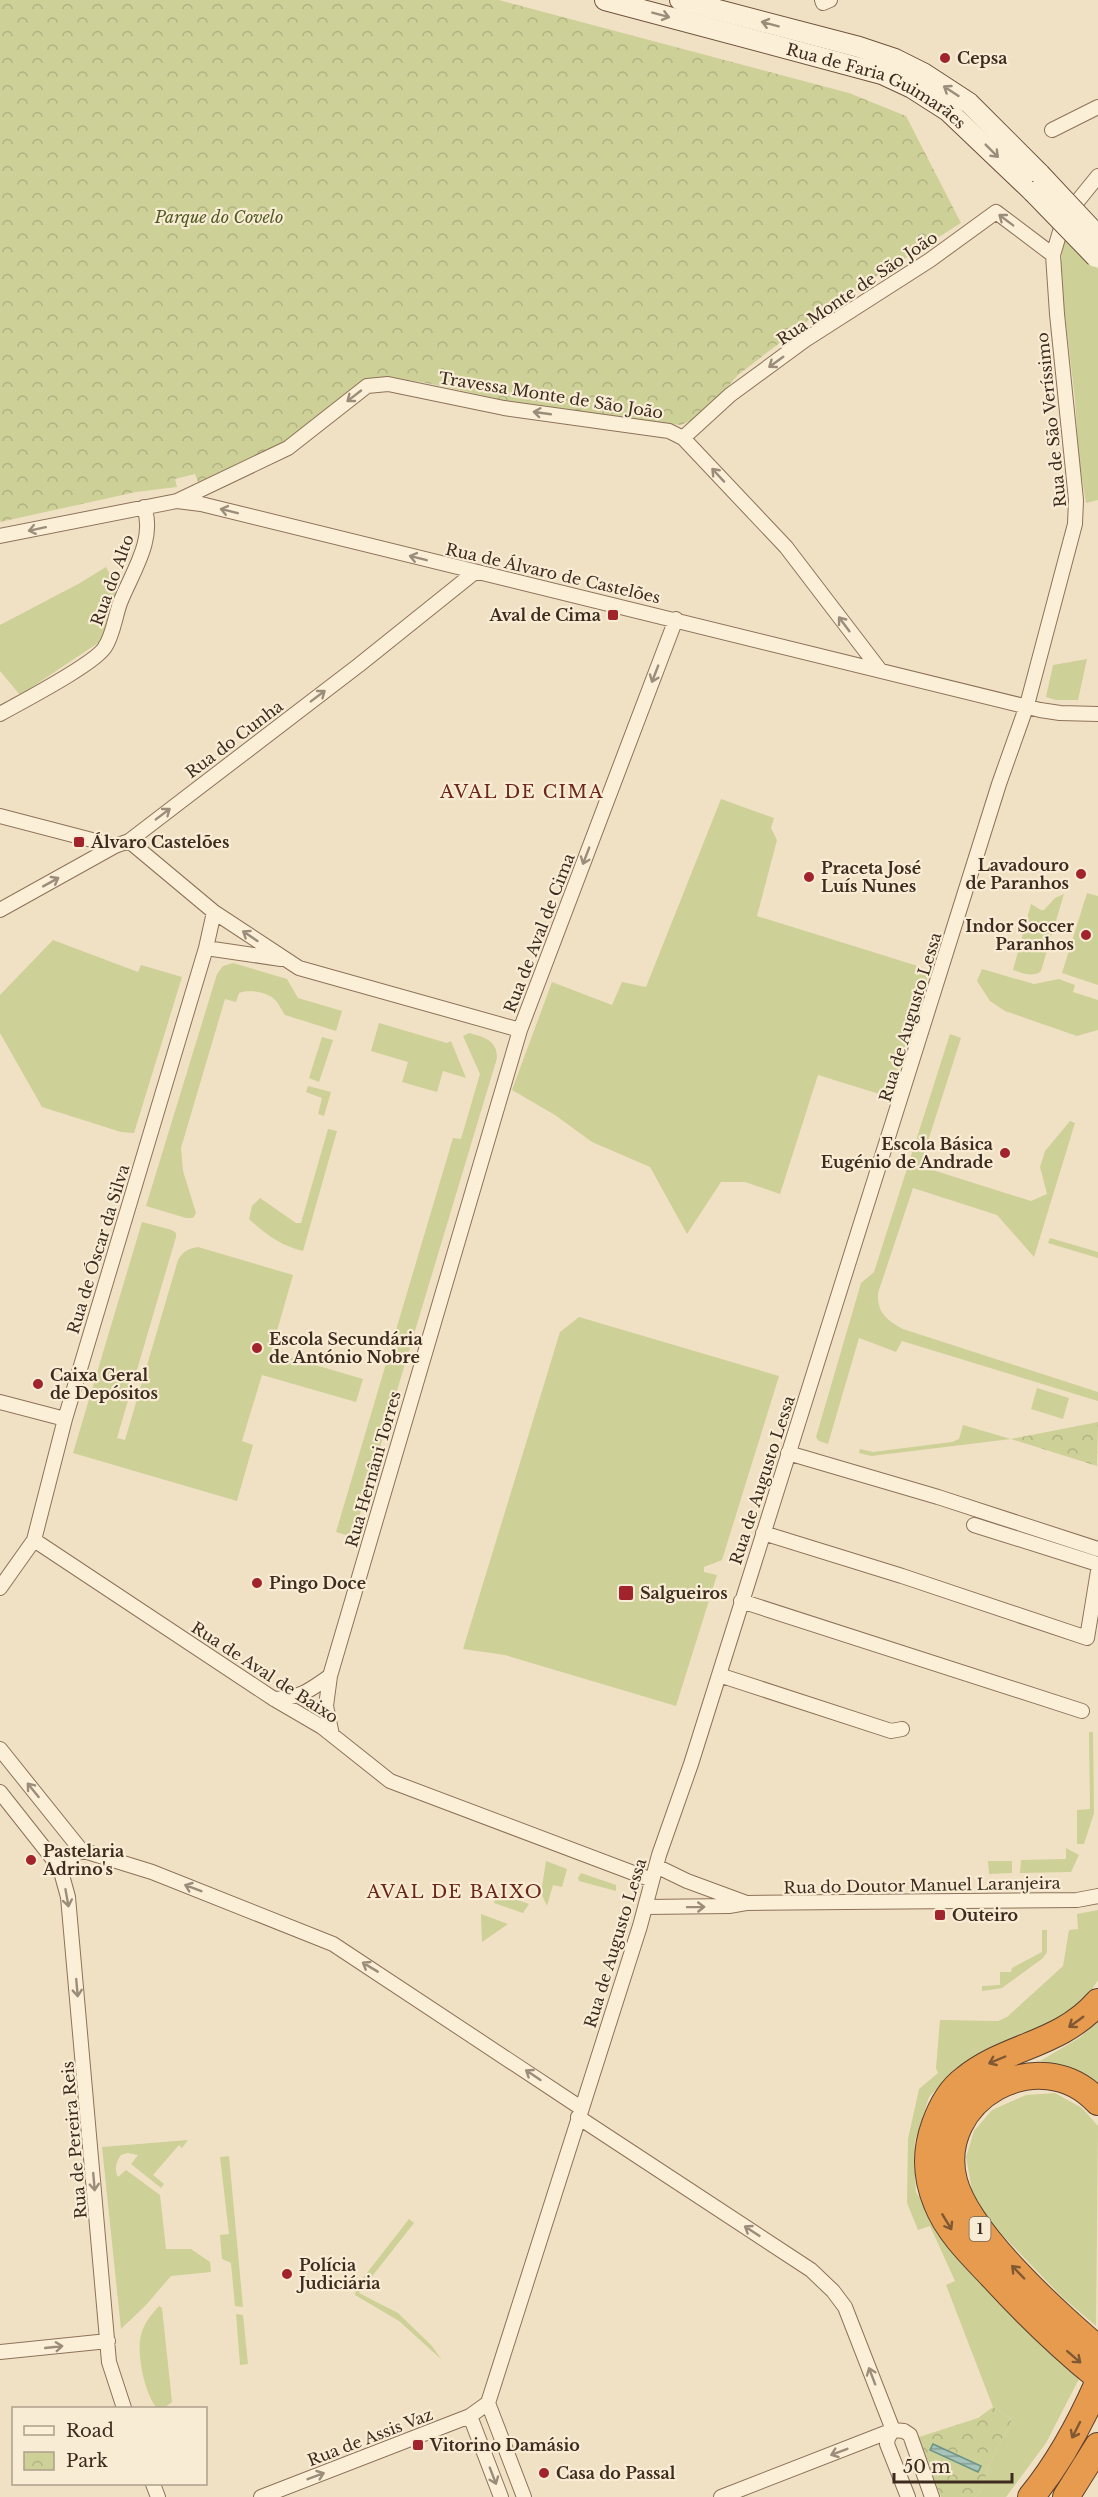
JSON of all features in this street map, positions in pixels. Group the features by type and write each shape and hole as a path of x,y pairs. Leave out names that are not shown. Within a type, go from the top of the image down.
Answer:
{"highway":[{"path":"1098,2002 1079,2021 1065,2030 990,2062 963,2080 943,2105 931,2135 928,2152 931,2187 937,2205 954,2233 982,2266 1055,2325 1098,2377"},
{"name":"1","path":"1098,2102 1084,2089 1069,2081 1037,2076 1015,2079 998,2085 971,2106 956,2135 951,2168 961,2198 988,2241 1055,2325 1098,2349"},
{"path":"1030,2497 1050,2474 1067,2446 1098,2383"},
{"path":"1066,2497 1098,2446"}],"main road":[{"name":"Rua de Faria Guimarães","path":"605,0 882,74 912,88 948,111 1098,236"},
{"name":"Rua de Faria Guimarães","path":"680,0 859,47 895,59 923,73 969,103 1097,258"}],"street":[{"path":"1052,130 1098,107"},
{"name":"Rua de São Veríssimo","path":"1027,705 1077,512 1053,255 1064,218 1098,176"},
{"name":"Rua Monte de São João","path":"683,438 730,395 805,340 930,260 996,212 1053,255"},
{"name":"Travessa Monte de São João","path":"177,501 288,448 368,386 388,384 504,408 669,431 683,438 786,547 880,670"},
{"name":"Rua de Álvaro de Castelões","path":"0,536 177,501 201,504 1060,713 1098,714"},
{"name":"Rua do Alto","path":"0,714 87,663 105,648 120,602 146,538 148,517 144,507"},
{"name":"Rua do Cunha","path":"0,910 115,846 129,841 359,665 475,572"},
{"name":"Rua de Aval de Cima","path":"129,841 214,912 299,968 520,1030 676,619"},
{"name":"Rua de Augusto Lessa","path":"488,2403 999,784 1027,705"},
{"path":"0,816 115,846"},
{"name":"Rua de Óscar da Silva","path":"0,1588 34,1540 65,1419 206,948 214,912"},
{"name":"Rua de Aval de Cima","path":"206,948 286,960"},
{"name":"Rua Hernâni Torres","path":"332,1735 326,1706 330,1676 520,1030"},
{"path":"0,1402 65,1419"},
{"path":"788,1453 938,1497 1098,1550"},
{"path":"974,1524 1098,1564"},
{"path":"763,1533 943,1586 1087,1638 1098,1571"},
{"name":"Rua de Aval de Baixo","path":"34,1540 332,1735 390,1781 652,1880"},
{"path":"741,1601 1082,1711"},
{"path":"719,1675 891,1731 902,1729"},
{"path":"274,1699 304,1694 330,1676"},
{"path":"0,1749 81,1850 152,1872 293,1926 333,1944 811,2270 833,2291 845,2307 893,2430"},
{"path":"0,1792 60,1868 81,1850"},
{"name":"Rua do Doutor Manuel Laranjeira","path":"656,1866 746,1903"},
{"name":"Rua de Pereira Reis","path":"60,1868 68,1897 109,2362 123,2407"},
{"name":"Rua do Doutor Manuel Laranjeira","path":"646,1907 729,1906 746,1903 1077,1899 1098,1896"},
{"path":"0,2352 108,2341"},
{"path":"488,2403 524,2497"},
{"name":"Rua de Assis Vaz","path":"261,2497 470,2416 488,2403"},
{"path":"470,2416 501,2497"},
{"path":"893,2430 887,2444 908,2497"},
{"path":"721,2497 893,2430 903,2431 910,2435 932,2497"}],"green space":[{"name":"Parque do Covelo","path":"0,0 499,0 849,93 906,116 961,223 813,317 738,375 717,399 692,420 681,425 572,412 415,381 380,378 367,380 282,445 198,482 195,474 175,479 177,487 136,492 0,522"},
{"path":"1064,235 1098,269 1098,500 1086,503 1079,461 1075,399 1064,308 1061,263"},
{"path":"106,567 117,589 101,641 20,695 0,671 0,625"},
{"path":"1087,659 1078,700 1056,700 1046,697 1053,665"},
{"path":"721,799 774,818 771,828 777,840 757,916 921,967 928,976 889,1097 818,1075 780,1194 745,1182 721,1182 687,1234 650,1167 592,1142 555,1115 512,1090 552,982 612,1005 622,982 646,987"},
{"name":"Indor Soccer Paranhos","path":"1087,893 1098,896 1098,985 1062,973"},
{"path":"1064,894 1041,971 1031,975 1013,970 1031,904 1044,910 1055,898"},
{"path":"53,940 138,972 141,965 182,977 134,1133 121,1132 42,1107 0,1033 0,995"},
{"path":"233,963 287,979 298,998 342,1011 336,1031 285,1015 275,1000 262,993 247,991 239,993 236,1002 225,999 181,1148 183,1171 196,1213 193,1218 186,1218 146,1206 217,974 223,966"},
{"path":"982,969 1034,984 1059,979 1075,985 1073,992 1098,1000 1098,1030 1077,1036 1005,1011 990,1001 977,981"},
{"path":"379,1023 447,1043 451,1041 466,1078 443,1071 437,1092 402,1082 408,1062 371,1051"},
{"path":"469,1033 489,1040 495,1047 497,1058 353,1537 336,1532 453,1138 461,1139 480,1074 463,1036"},
{"path":"950,1034 961,1038 920,1166 1031,1201 1047,1194 1040,1167 1045,1151 1070,1121 1075,1123 1034,1257 997,1215 913,1188 878,1293 881,1311 903,1329 1098,1392 1098,1401 902,1341 896,1352 859,1338 828,1444 819,1441 816,1437 861,1283 874,1272"},
{"path":"322,1037 333,1040 319,1082 309,1078"},
{"path":"308,1086 331,1092 324,1116 318,1114 322,1098 306,1092"},
{"path":"328,1129 337,1131 303,1251 274,1239 249,1219 252,1206 260,1198 296,1223 301,1223"},
{"path":"142,1222 172,1230 176,1233 176,1237 117,1438 125,1440 178,1260 184,1252 198,1247 293,1275 271,1352 363,1379 356,1402 262,1375 242,1441 253,1445 237,1501 73,1453"},
{"path":"1050,1238 1098,1252 1098,1258 1048,1243"},
{"path":"579,1317 779,1376 722,1560 704,1567 704,1572 717,1575 676,1706 505,1655 463,1649 560,1332"},
{"path":"1037,1388 1069,1398 1063,1419 1031,1409"},
{"path":"1098,1422 1097,1466 1011,1439"},
{"path":"963,1425 1011,1439 871,1456 859,1453 860,1449 873,1452 952,1442 959,1439"},
{"path":"1089,1732 1093,1732 1094,1813 1084,1844 1077,1844 1077,1810 1090,1809"},
{"path":"1066,1848 1079,1855 1071,1872 1020,1873 1021,1860 1066,1859"},
{"path":"546,1861 567,1869 562,1887 553,1885 547,1906 541,1893"},
{"path":"988,1861 1012,1861 1012,1873 989,1874"},
{"path":"581,1873 616,1885 616,1891 579,1881"},
{"path":"497,1893 529,1904 523,1913 494,1903"},
{"path":"1098,1910 1098,1980 1088,1996 1058,2018 957,2067 929,2097 915,2141 916,2192 925,2207 1018,2320 1079,2379 1046,2443 1006,2497 975,2497 980,2492 993,2456 1012,2420 993,2407 946,2285 955,2281 930,2226 918,2230 907,2203 908,2139 919,2089 938,2073 936,2068 940,2020 998,2021 1007,2017 1063,1966 1069,1930 1078,1929 1077,1914"},
{"path":"481,1914 508,1924 482,1942"},
{"path":"1042,1930 1047,1930 1047,1952 1043,1958 1002,1988 982,1991 982,1986 1000,1985 1000,1972 1011,1972 1012,1968 1042,1952"},
{"path":"1098,2022 1098,2088 1071,2070 1040,2061 1079,2038"},
{"path":"1055,2093 1082,2108 1098,2126 1096,2326 1062,2297 985,2217 972,2190 966,2157 974,2131 992,2110 1026,2095"},
{"path":"188,2140 182,2148 179,2145 153,2175 164,2184 161,2188 131,2164 138,2155 128,2153 121,2155 116,2171 118,2177 126,2170 160,2195 166,2249 191,2249 210,2262 211,2272 171,2276 121,2329 102,2147"},
{"path":"229,2156 243,2307 235,2306 231,2263 222,2259 220,2235 229,2234 220,2157"},
{"path":"409,2219 414,2223 359,2293 398,2313 432,2346 442,2360 399,2321 355,2295 356,2287"},
{"path":"159,2306 162,2308 172,2402 165,2407 156,2407 153,2402 143,2373 140,2352 141,2335"},
{"path":"236,2314 243,2315 248,2364 240,2365"},
{"path":"993,2407 1012,2420 993,2456 980,2492 975,2497 941,2497 919,2437 978,2418"}],"water":[{"path":"933,2444 981,2466 978,2472 930,2450"}],"place":[{"name":"Cepsa","path":"945,58"},
{"name":"Aval de Cima","path":"613,615"},
{"name":"Álvaro Castelões","path":"79,842"},
{"name":"Lavadouro de Paranhos","path":"1081,874"},
{"name":"Praceta José Luís Nunes","path":"809,877"},
{"name":"Indor Soccer Paranhos","path":"1086,935"},
{"name":"Escola Básica Eugénio de Andrade","path":"1005,1153"},
{"name":"Escola Secundária de António Nobre","path":"257,1348"},
{"name":"Caixa Geral de Depósitos","path":"38,1384"},
{"name":"Pingo Doce","path":"257,1583"},
{"name":"Salgueiros","path":"626,1593"},
{"name":"Pastelaria Adrino's","path":"31,1860"},
{"name":"Outeiro","path":"940,1915"},
{"name":"Polícia Judiciária","path":"287,2274"},
{"name":"Vitorino Damásio","path":"418,2445"},
{"name":"Casa do Passal","path":"544,2473"}],"district":[{"name":"AVAL DE CIMA","path":"522,792"},
{"name":"AVAL DE BAIXO","path":"455,1892"}]}
